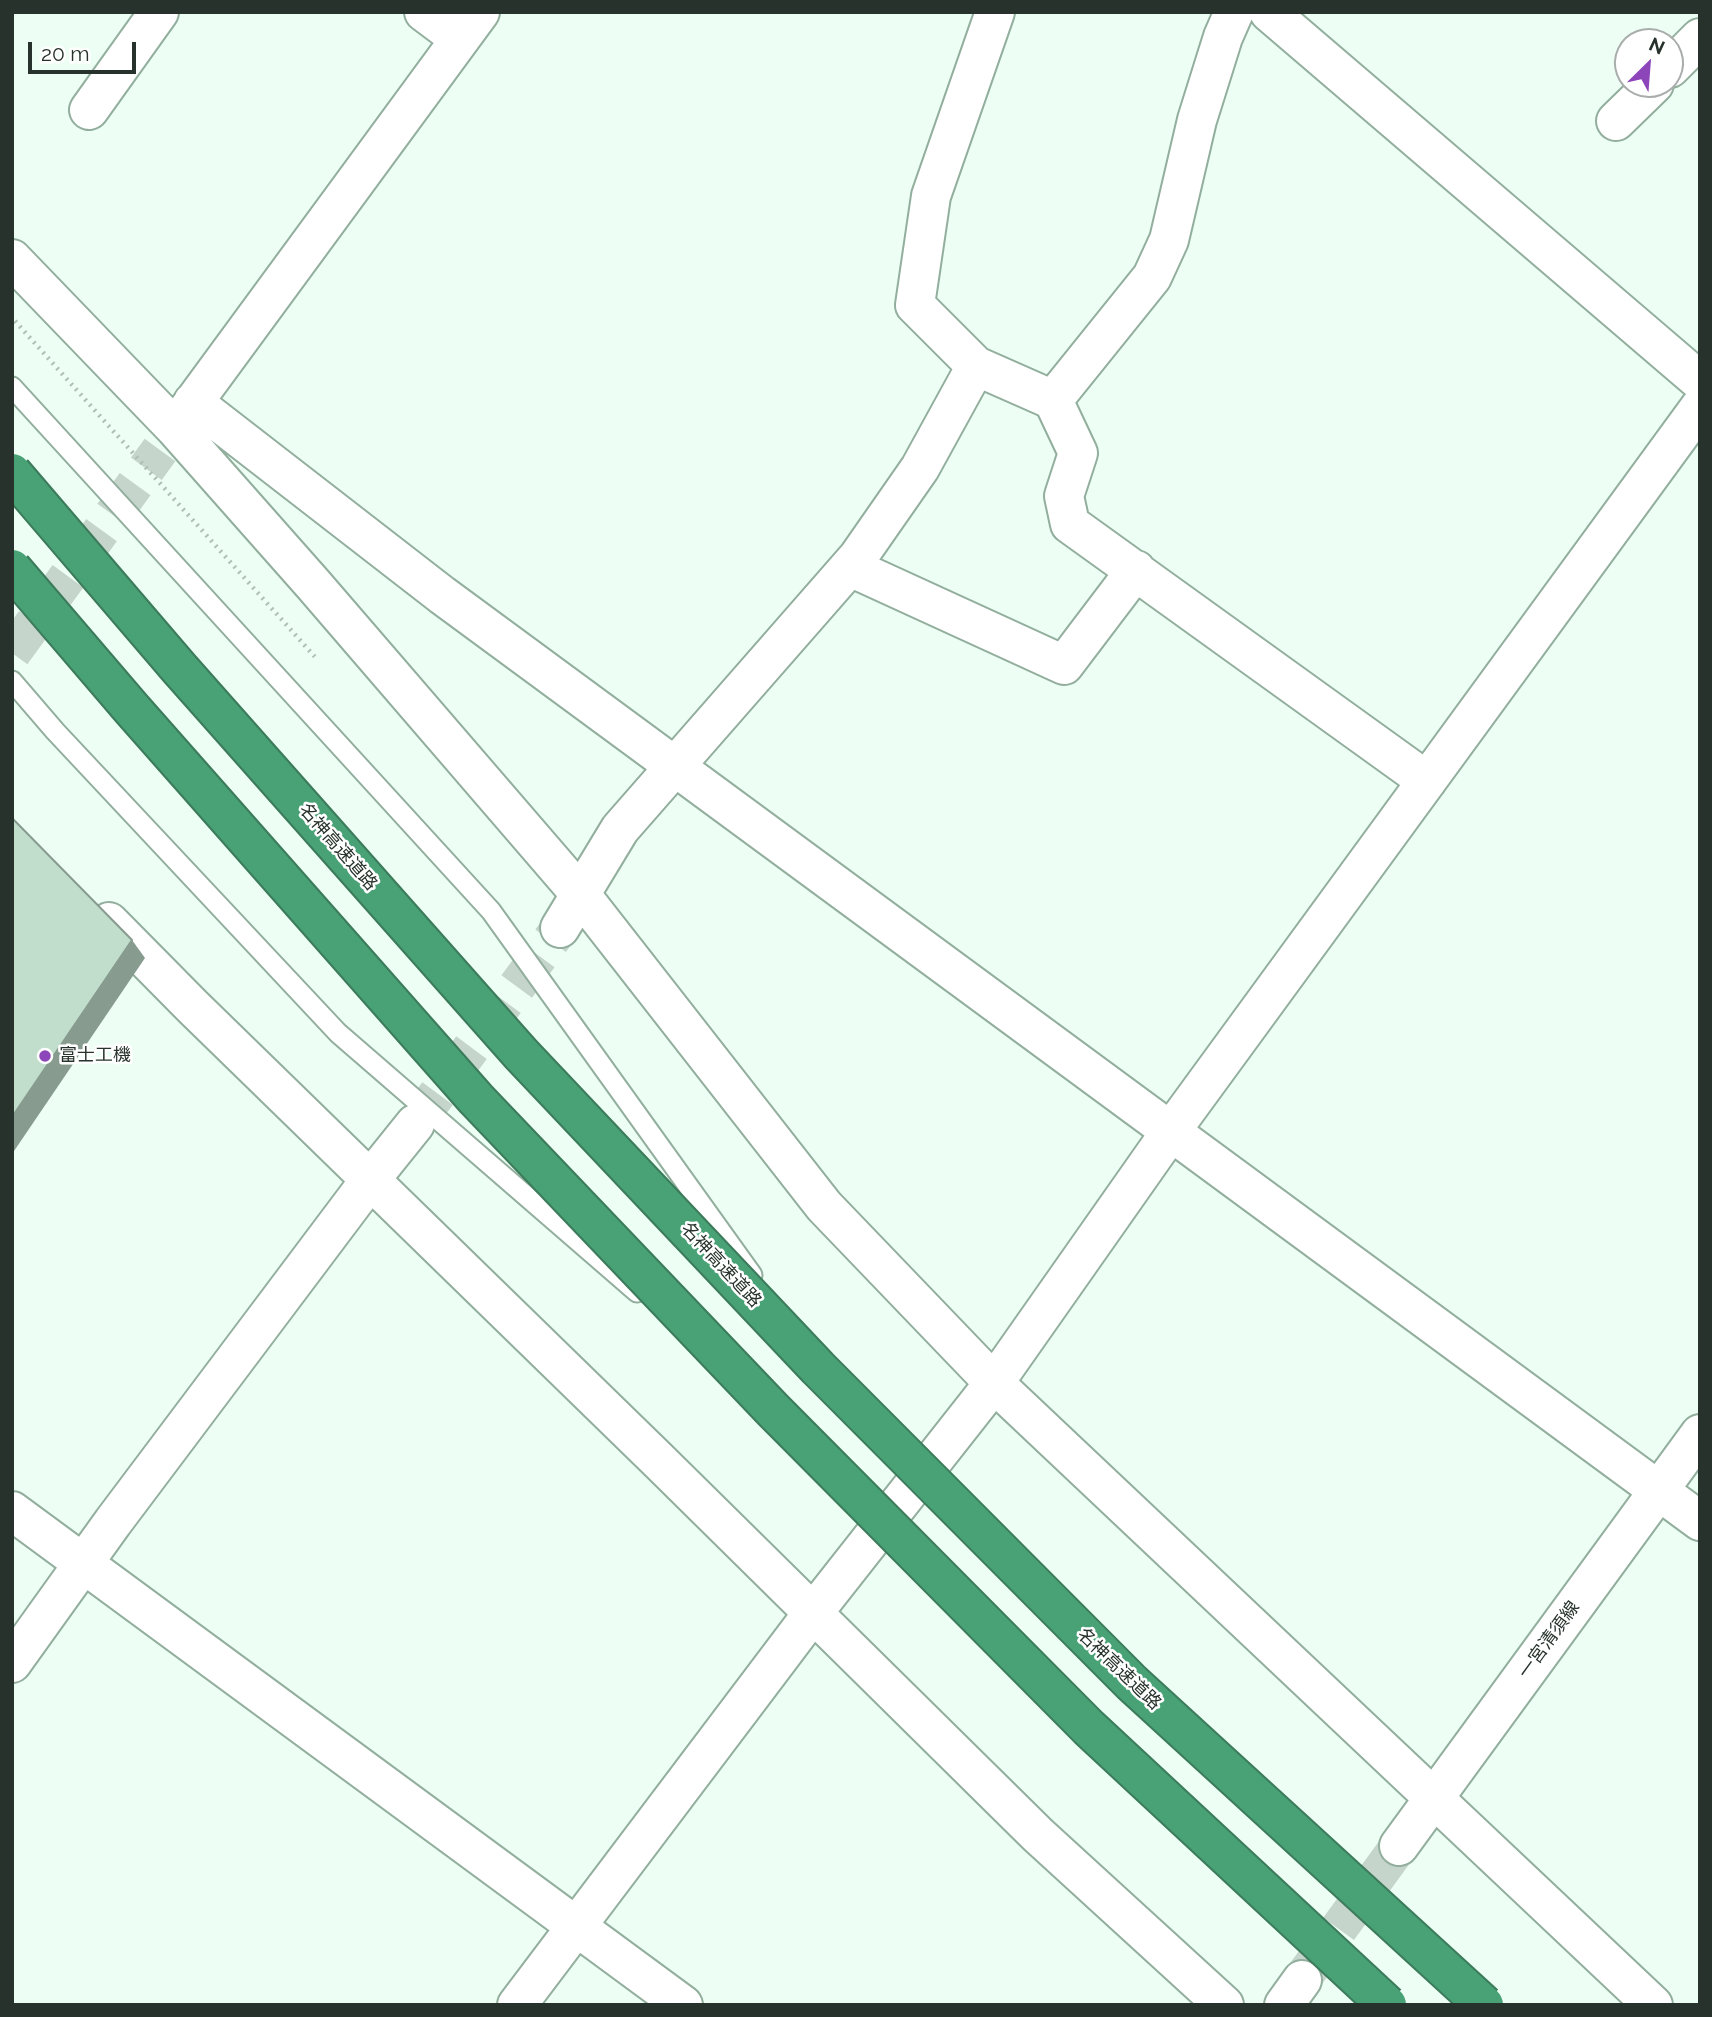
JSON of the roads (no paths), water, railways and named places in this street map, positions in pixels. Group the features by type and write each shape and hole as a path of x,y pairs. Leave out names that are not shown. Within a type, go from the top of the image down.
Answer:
{"highway":[{"name":"名神高速道路","path":"12,473 179,668 521,1054 818,1368 1132,1684 1484,2005"},
{"path":"12,569 476,1099 773,1410 1089,1728 1387,2005"}],"street":[{"path":"176,427 470,26 424,12"},
{"path":"995,12 931,196 915,305 976,366 1053,400 1078,453 1064,496 1070,524 1427,781"},
{"path":"1053,400 1152,277 1169,240 1197,120 1223,37 1234,12"},
{"path":"1269,12 1700,381"},
{"path":"89,110 152,15"},
{"path":"1684,54 1700,38"},
{"path":"1616,121 1640,98"},
{"path":"12,259 176,427 581,895 824,1206 994,1383 1653,2005"},
{"path":"560,928 620,829 850,567 920,468 976,366"},
{"path":"517,2005 813,1613 994,1383 1171,1131 1700,407"},
{"path":"176,427 442,595 1700,1521"},
{"path":"850,567 1064,665 1136,570"},
{"path":"88,901 1038,1835 1224,2005"},
{"path":"12,1663 370,1180 415,1124"},
{"name":"一宮清須線","path":"1399,1846 1700,1434"},
{"path":"12,1511 683,2005"}],"lane":[{"path":"12,387 491,911 818,1368"},
{"path":"12,681 55,731 338,1033 773,1410"}],"tunnel":[{"path":"12,653 160,450"},
{"path":"415,1124 560,928"},
{"path":"1305,1975 1399,1846"}],"place":[{"name":"富士工機","path":"45,1056"}]}
